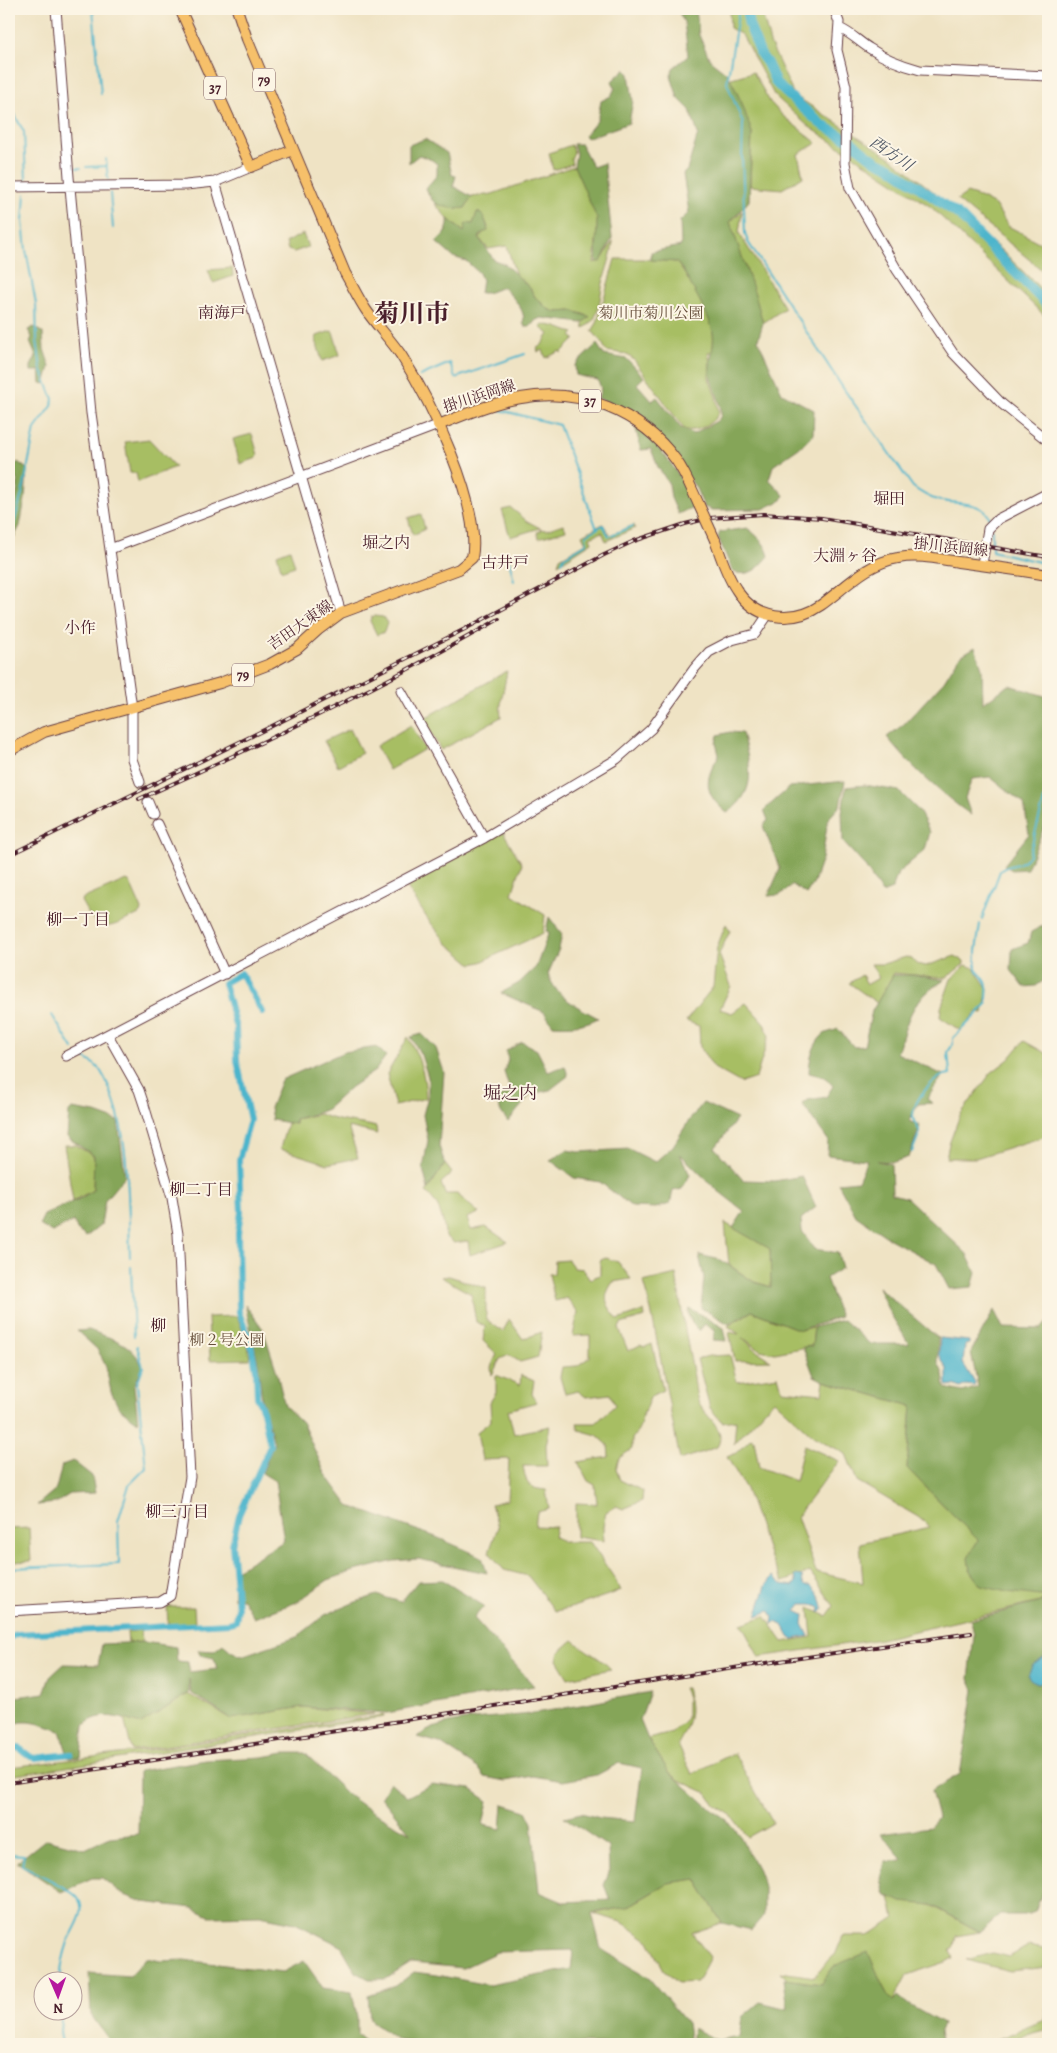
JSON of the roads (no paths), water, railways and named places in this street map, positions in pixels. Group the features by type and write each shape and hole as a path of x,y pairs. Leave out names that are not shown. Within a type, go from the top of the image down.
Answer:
{"main road":[{"name":"37","path":"180,9 251,167"},
{"name":"79","path":"237,9 247,39 294,150"},
{"path":"251,167 294,150"},
{"name":"掛川浜岡線","path":"294,150 346,273 366,310 402,356 438,425 519,398 563,396 594,402 632,419 659,441 676,460 699,504 725,569 737,591 758,611 768,616 785,618 808,613 869,568 896,558 929,557 1048,575"},
{"name":"吉田大東線","path":"9,751 44,732 220,683 270,664 297,649 318,630 341,614 459,569 472,558 473,539 467,500 452,457 438,425"}],"street":[{"path":"56,9 91,413 132,708 132,759 140,782"},
{"path":"834,9 839,22 837,42 846,86 844,154 850,188 897,270 953,353 1002,404 1048,441"},
{"path":"839,28 853,34 866,46 882,56 899,64 920,70 1048,76"},
{"path":"9,187 186,185 215,182 251,167"},
{"path":"215,182 341,614"},
{"path":"110,549 438,425"},
{"path":"982,564 990,527 998,519 1048,493"},
{"path":"72,1053 484,838 618,759 651,729 694,669 709,652 732,640 755,634 768,616"},
{"path":"401,691 484,838"},
{"path":"148,802 153,814"},
{"path":"158,824 225,974"},
{"path":"9,1611 160,1602 170,1596 177,1559 190,1476 185,1353 176,1217 164,1168 139,1090 108,1035"}],"water":[{"path":"940,1338 969,1341 969,1344 965,1345 963,1363 975,1383 974,1386 966,1385 961,1388 954,1385 947,1386 947,1369 939,1354"},
{"path":"795,1575 802,1576 803,1584 811,1586 816,1591 821,1600 823,1610 819,1613 820,1608 812,1604 801,1604 796,1611 804,1615 803,1624 809,1636 793,1639 789,1636 783,1625 775,1622 772,1624 773,1617 770,1611 756,1616 766,1586 773,1576 782,1584 793,1586 796,1582"},
{"path":"1048,1655 1048,1680 1039,1684 1030,1679 1028,1675 1033,1665"}],"waterway":[{"path":"93,9 101,94"},
{"path":"739,9 727,83 743,123 742,156 745,233 748,242 843,388 913,487 937,500 976,506 988,515 991,522"},
{"name":"西方川","path":"746,9 749,25 761,55 767,63 776,83 785,92 821,124 849,140 876,161 890,167 960,216 1048,306"},
{"path":"9,86 13,112 24,132 26,180"},
{"path":"106,159 108,179"},
{"path":"86,167 107,166"},
{"path":"76,168 81,168"},
{"path":"110,193 113,228"},
{"path":"9,542 24,486 35,429 52,406 53,399 41,369 37,340 36,304 26,250 23,221 25,194"},
{"path":"420,376 450,363 455,378 525,354"},
{"path":"466,401 478,404"},
{"path":"496,409 559,425 597,529"},
{"path":"562,562 564,557 587,543 586,535 603,525 609,536 633,526"},
{"path":"992,529 992,551 1048,564"},
{"path":"508,556 514,581"},
{"path":"982,919 1000,871 1022,862 1029,855 1048,786"},
{"path":"912,1152 920,1132 913,1118 916,1104 931,1084 944,1075 950,1074 948,1052 953,1044 953,1038 987,1004 987,985 976,969 976,951 980,924"},
{"path":"9,1638 17,1634 229,1623 236,1621 238,1608 232,1545 239,1515 270,1446 263,1411 257,1397 256,1370 251,1344 239,1312 238,1233 241,1212 239,1160 250,1120 237,1060 236,1028 224,983 241,973 262,1012"},
{"path":"52,1015 73,1049"},
{"path":"79,1054 100,1070 110,1090 117,1112 123,1136 126,1161 130,1257"},
{"path":"131,1267 134,1337"},
{"path":"9,1568 119,1564 118,1521 129,1485 146,1468 137,1384 143,1367 137,1346"},
{"path":"9,1749 19,1748 35,1758 71,1754"},
{"path":"9,1854 24,1855 22,1865 65,1888 80,1901 81,1913 68,1942 62,1970"},
{"path":"61,2020 62,2044"}],"tunnel":[{"path":"140,782 148,802"}],"railway":[{"path":"9,855 465,629 604,555 634,541 685,524 710,518 763,514 822,518 1048,557"},
{"path":"139,799 321,714 411,668 499,619"},
{"path":"9,1783 753,1665 971,1633"}],"district":[{"name":"南海戸","path":"222,312"},
{"name":"菊川市","path":"412,313"},
{"name":"堀田","path":"889,498"},
{"name":"堀之内","path":"386,542"},
{"name":"大淵ヶ谷","path":"845,555"},
{"name":"古井戸","path":"505,562"},
{"name":"小作","path":"80,627"},
{"name":"柳一丁目","path":"78,919"},
{"name":"堀之内","path":"510,1093"},
{"name":"柳二丁目","path":"201,1189"},
{"name":"柳","path":"158,1325"},
{"name":"柳三丁目","path":"177,1511"}],"park label":[{"name":"菊川市菊川公園","path":"651,313"},
{"name":"柳２号公園","path":"227,1340"}]}
